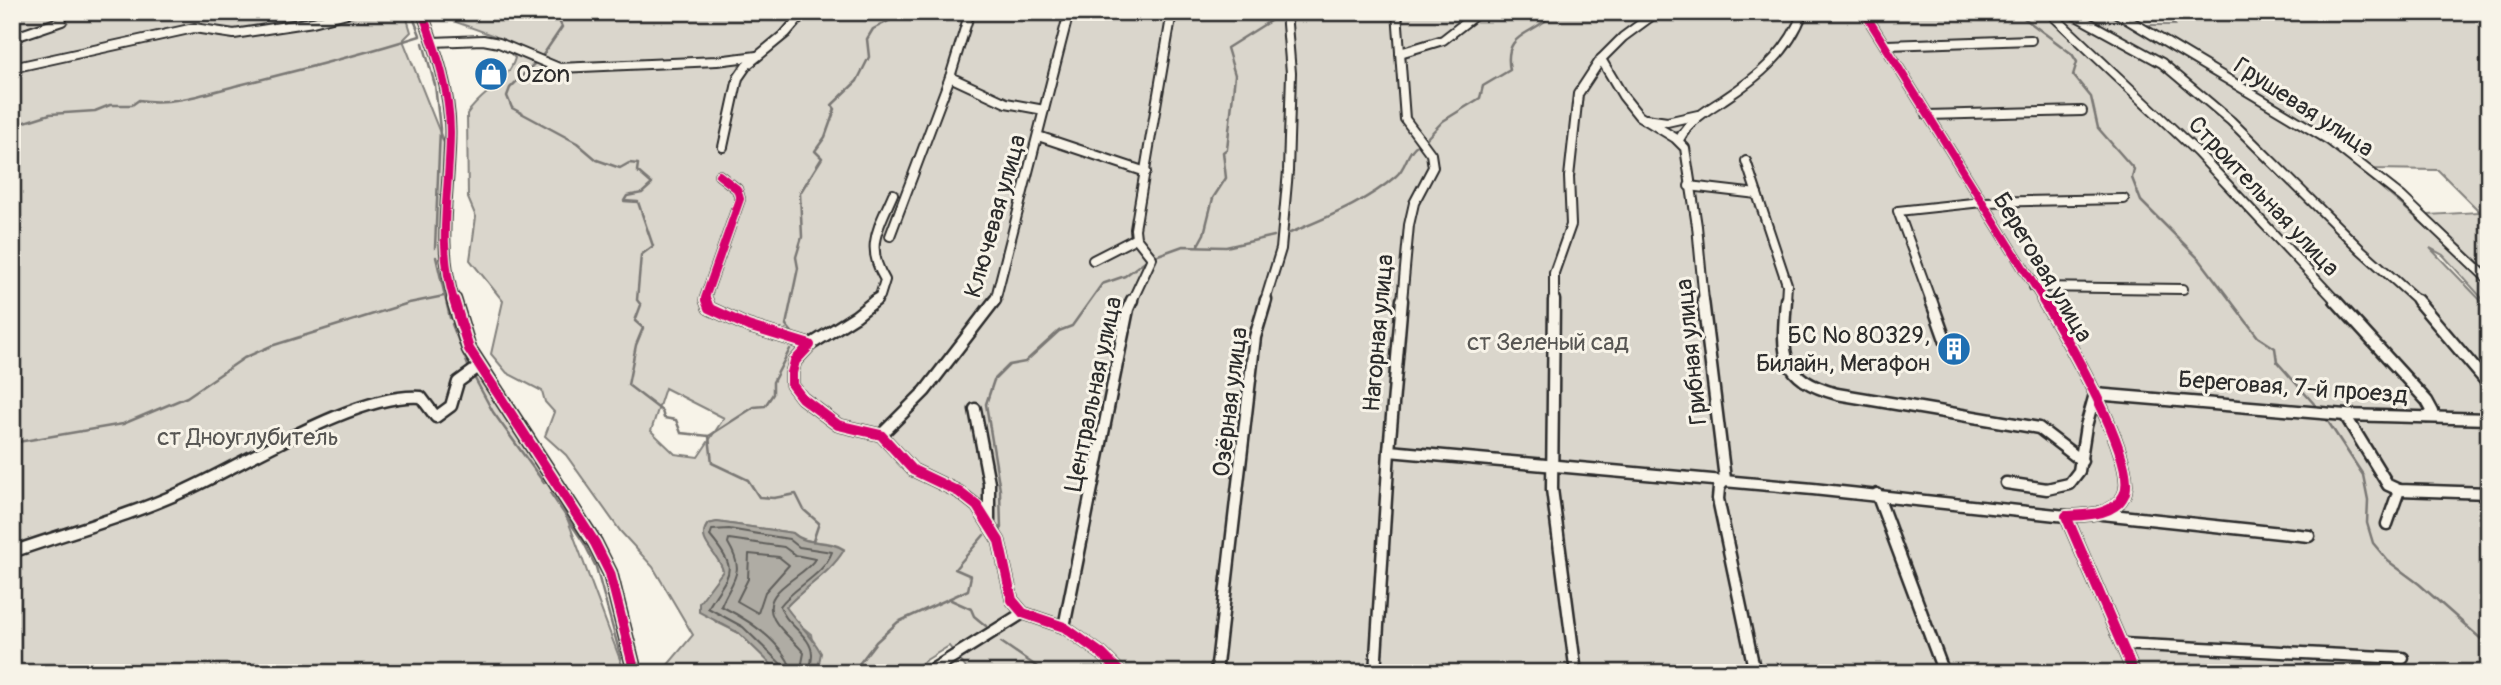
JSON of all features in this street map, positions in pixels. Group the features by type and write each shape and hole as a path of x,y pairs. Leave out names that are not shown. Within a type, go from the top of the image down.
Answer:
{"street":[{"path":"12,68 194,28 234,34 313,22 351,12"},
{"path":"422,12 440,61 450,129 443,251 458,318 469,349 595,543 610,573 635,673"},
{"path":"723,147 738,78 804,12"},
{"path":"890,236 950,77 971,12"},
{"name":"Ключевая улица","path":"881,435 925,391 994,304 1069,12"},
{"name":"Центральная улица","path":"1064,627 1128,309 1152,258 1136,238 1135,229 1172,12"},
{"name":"Озёрная улица","path":"1216,673 1255,337 1281,249 1288,171 1291,73 1286,12"},
{"name":"Нагорная улица","path":"1375,673 1388,451 1409,225 1414,203 1433,167 1432,154 1405,119 1397,12"},
{"path":"1400,54 1432,46 1470,23 1479,12"},
{"path":"1576,673 1552,489 1554,273 1571,225 1569,177 1578,94 1601,59 1623,37 1657,12"},
{"path":"1601,59 1616,87 1640,117 1679,140 1684,128 1741,88 1786,49 1803,12"},
{"name":"Береговая улица","path":"1864,12 1887,45 1927,115 2034,287 2095,394 2124,460 2127,485 2120,500 2102,513"},
{"name":"Строительная улица","path":"2049,12 2098,54 2219,172 2427,401 2433,412 2427,417"},
{"path":"2069,12 2162,62 2231,121 2360,249 2417,300 2489,385"},
{"name":"Грушевая улица","path":"2115,12 2329,140 2402,197 2489,280"},
{"path":"12,38 62,21"},
{"path":"433,42 483,40 499,43 559,68 757,57"},
{"path":"1887,45 2031,40"},
{"path":"950,77 1006,103 1044,110"},
{"path":"1927,115 2082,111"},
{"path":"1640,117 1659,122 1700,115"},
{"path":"1038,135 1146,172"},
{"name":"Грибная улица","path":"1679,140 1685,148 1697,226 1704,317 1725,479 1719,488 1718,499 1755,673"},
{"path":"1746,161 1787,284 1783,343 1788,361 1802,380 1822,391 2039,428 2082,461"},
{"path":"719,175 737,189 740,200 705,299 709,308 748,326 810,345"},
{"path":"1689,186 1757,194"},
{"path":"893,194 872,248 873,264 885,280 880,296 856,316 810,345 795,361 792,385 802,398 838,425 881,435 913,470 959,492 977,506 999,541 1012,600 1023,612 1064,627 1102,653 1121,673"},
{"path":"1947,345 1925,278 1898,211 1982,202 2124,199"},
{"path":"1093,260 1136,238"},
{"path":"2034,287 2183,289"},
{"path":"12,552 182,492 363,406 409,396 421,397 436,417 449,410 456,400 458,382 480,366"},
{"path":"2006,483 2047,489 2064,487 2075,479 2082,461 2086,426 2095,394"},
{"name":"Береговая, 7-й проезд","path":"2095,394 2345,415 2489,419"},
{"path":"975,409 989,483 989,523"},
{"path":"2345,415 2388,485 2399,490 2489,493"},
{"path":"1388,451 1725,479 2066,516 2102,513 2309,536"},
{"path":"2387,524 2399,490"},
{"path":"1877,494 1944,673"},
{"path":"2066,516 2134,673"},
{"path":"927,673 1023,612"},
{"path":"2122,644 2403,658"}],"green space":[{"name":"ст Дноуглубитель","path":"12,12 405,12 411,32 403,40 444,143 440,252 464,345 561,502 625,673 12,673"},
{"name":"ст Зеленый сад","path":"446,12 2109,12 2291,120 2340,153 2489,284 2489,306 2443,255 2430,248 2489,309 2489,673 970,673 949,646 905,673 817,673 811,634 795,621 786,607 831,566 844,549 805,539 793,533 717,522 708,524 704,536 723,571 700,603 716,622 739,633 780,673 661,673 693,635 653,567 621,532 566,455 545,436 554,412 545,402 542,391 507,373 491,354 503,301 470,260 476,217 468,198 467,114 479,99 507,74 515,58 495,36 453,21","holes":["665,388 724,418 698,457 675,454 651,431"]},
{"path":"2164,12 2489,12 2489,272 2427,215 2480,212 2438,170 2372,169 2295,114 2144,25 2175,25"}],"water":[{"path":"717,522 793,533 805,540 831,544 844,550 824,573 786,607 821,653 817,673 780,673 739,633 699,612 699,603 723,571 704,536 708,524"}],"waterway":[{"path":"411,12 420,35"},
{"path":"543,55 562,27 556,14 549,12"},
{"path":"796,337 786,325 798,268 796,257 802,237 800,193 822,158 815,151 825,137 835,109 832,105 857,81 869,57 867,39 873,29 906,12"},
{"path":"1427,138 1443,121 1480,98 1483,86 1510,70 1509,57 1516,40 1547,20 1554,12"},
{"path":"2016,12 2072,54 2077,62 2073,75 2091,97 2098,128 2134,169 2132,178 2141,201 2200,260 2258,337 2275,348 2277,362 2316,406"},
{"path":"1198,245 1204,234 1213,198 1226,178 1223,152 1227,149 1235,75 1227,48 1281,14"},
{"path":"12,126 50,114 95,111 110,105 132,105 139,100 189,98 420,36"},
{"path":"423,43 435,85 440,129 435,248"},
{"path":"535,63 510,88 507,96 512,108 577,143 597,160 620,168 629,163 638,164 637,171 652,184 642,193 627,196 624,201 638,202 653,246 641,255 637,300 641,305 635,321 643,328 636,345 628,385 662,411 664,418 676,420 681,433 709,436"},
{"path":"1290,233 1345,209 1384,186 1400,172 1417,145"},
{"path":"1158,255 1183,246 1226,247 1274,236"},
{"path":"436,257 450,318"},
{"path":"1001,530 1000,490 986,404 994,380 1009,365 1025,362 1059,331 1072,326 1102,284 1125,276 1145,261"},
{"path":"12,443 123,424 187,397 244,358 271,346 409,303 444,296"},
{"path":"452,324 469,368"},
{"path":"709,436 754,407 765,406 773,394 773,382 790,349"},
{"path":"473,375 493,412 544,483"},
{"path":"2327,420 2363,475 2368,500 2367,523 2373,543 2388,561 2419,584 2489,646"},
{"path":"709,436 712,463 748,480 759,497 774,498 796,494 804,510 819,523 813,541"},
{"path":"551,494 584,543 596,567 621,658"},
{"path":"852,673 876,642 898,622 968,590 971,576 955,569 984,535"},
{"path":"951,600 971,609 974,616 986,626"},
{"path":"1001,642 1046,673"}],"cycle path":[{"path":"422,12 440,61 450,129 443,251 448,281 469,349 595,543 610,573 635,673"},
{"path":"1864,12 2049,309 2092,389 2120,450 2125,464 2127,486 2119,503 2104,512 2066,516 2134,673"},
{"path":"719,175 737,189 740,199 705,298 709,308 748,326 810,345 795,361 792,373 792,385 802,398 838,425 881,435 913,470 959,492 977,506 999,541 1012,600 1023,613 1064,627 1102,654 1121,673"}],"place":[{"name":"Ozon","path":"491,74"},
{"name":"БС № 80329, Билайн, Мегафон","path":"1954,349"}]}
